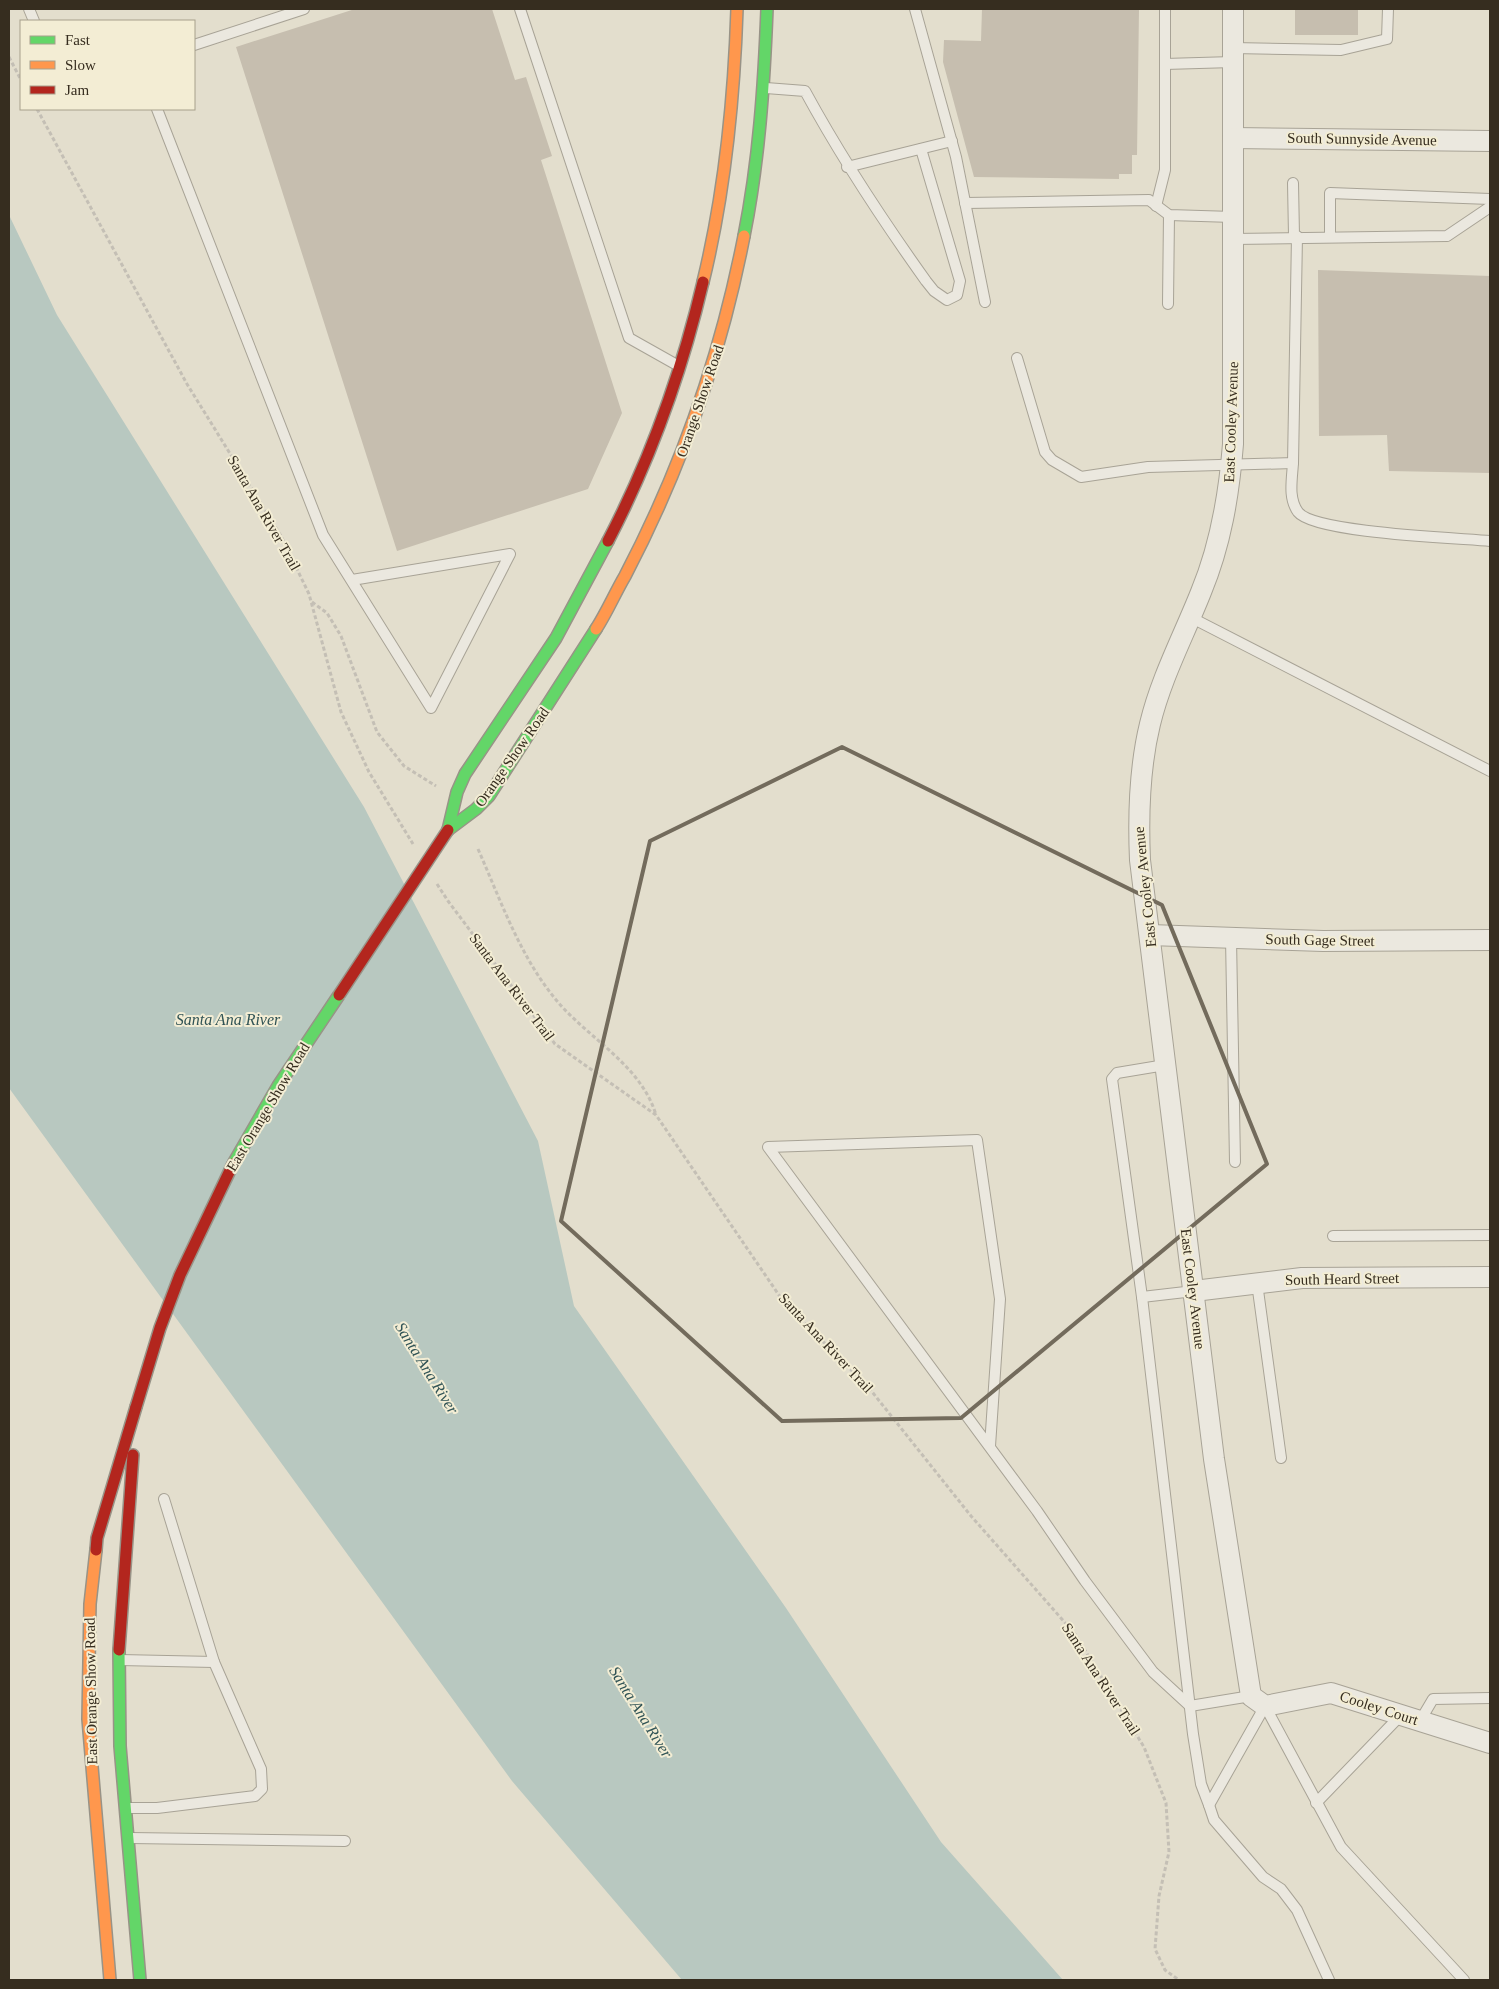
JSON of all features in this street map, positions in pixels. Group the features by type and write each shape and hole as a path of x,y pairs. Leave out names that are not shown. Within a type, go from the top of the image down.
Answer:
{"main road":[{"name":"Orange Show Road","path":"448,830 459,786 574,606 598,579 644,468 680,366 698,308 721,202 734,91 737,9"},
{"name":"Orange Show Road","path":"448,830 482,805 568,677 620,589 674,476 697,416 721,340 739,271 752,202 765,88 767,9"},
{"path":"598,579 620,589"},
{"name":"East Orange Show Road","path":"110,1980 107,1843 88,1719 90,1604 96,1538 160,1328 180,1275 228,1172 278,1086 448,830"},
{"name":"East Orange Show Road","path":"136,1406 118,1660 119,1715 135,1892 140,1980"},
{"path":"107,1843 129,1838"}],"street":[{"name":"East Cooley Avenue","path":"1233,9 1231,466 1225,517 1213,561 1163,683 1150,722 1142,763 1138,816 1140,860 1214,1459 1258,1701"},
{"name":"South Sunnyside Avenue","path":"1233,138 1490,140"},
{"name":"South Gage Street","path":"1150,935 1323,942 1490,940"},
{"name":"South Heard Street","path":"1194,1291 1302,1278 1490,1278"},
{"name":"Cooley Court","path":"1258,1701 1331,1693 1490,1743"}],"lane":[{"path":"195,44 300,9"},
{"path":"520,9 629,338 680,366"},
{"path":"915,9 952,142 985,302"},
{"path":"1156,206 1165,170 1165,9"},
{"path":"1165,64 1233,55 1341,50 1388,38 1388,9"},
{"path":"765,88 805,91 847,167 926,281 934,291 947,300 957,295 960,281 921,149"},
{"path":"156,110 323,535 431,708 510,554 352,580"},
{"path":"847,167 952,142"},
{"path":"1293,183 1295,236 1292,500 1300,514 1318,523 1369,531 1490,541"},
{"path":"1330,236 1330,193 1490,199"},
{"path":"965,203 1149,200 1169,215 1233,216"},
{"path":"1233,239 1295,236 1447,236 1490,207"},
{"path":"1168,304 1169,215"},
{"path":"1017,358 1044,452 1052,460 1081,477 1148,468 1293,463"},
{"path":"1190,617 1490,771"},
{"path":"1231,938 1235,1162"},
{"path":"1165,1065 1117,1073 1112,1079 1142,1297 1190,1706 1202,1784 1214,1820 1263,1877 1282,1889 1297,1910 1329,1980"},
{"path":"990,1446 1000,1299 977,1140 768,1147 990,1446 1085,1581 1153,1672 1190,1706 1258,1701"},
{"path":"1333,1236 1490,1236"},
{"path":"1257,1282 1282,1458"},
{"path":"1142,1297 1194,1291"},
{"path":"126,1808 157,1808 254,1796 262,1788 261,1769 214,1662 164,1499"},
{"path":"118,1660 214,1662"},
{"path":"1420,1721 1434,1699 1490,1698"},
{"path":"1258,1701 1341,1847 1464,1980"},
{"path":"1209,1806 1258,1701"},
{"path":"1316,1802 1401,1715"},
{"path":"129,1838 345,1841"}],"path":[{"path":"9,57 20,78"},
{"name":"Santa Ana River Trail","path":"38,110 187,384 281,536 311,601 341,712 369,772 414,845"},
{"path":"311,601 327,613 341,636 376,732 404,766 436,786"},
{"path":"478,850 515,934 535,971 558,1002 638,1080 651,1098 656,1115"},
{"name":"Santa Ana River Trail","path":"433,877 448,901 555,1044 656,1115 784,1301 869,1388 971,1516 1075,1634 1144,1747 1166,1803 1169,1852 1159,1896 1156,1949 1165,1970 1179,1980"}],"highlighted area":[{"path":"842,747 1162,905 1267,1164 961,1418 782,1421 561,1221 650,841"}],"water":[{"name":"Santa Ana River","path":"9,215 57,315 364,807 538,1141 574,1306 786,1608 941,1842 1063,1980 682,1980 512,1781 9,1088"}],"building":[{"path":"355,9 492,9 515,80 526,77 552,156 541,160 622,413 588,489 397,551 236,47"},
{"path":"982,9 1139,9 1137,155 1132,155 1132,174 1119,174 1119,179 974,177 943,62 944,40 981,41"},
{"path":"1295,9 1358,9 1358,35 1295,35"},
{"path":"1318,270 1490,276 1490,473 1389,471 1387,435 1319,436"}],"traffic: fast":[{"path":"744,236 754,180 760,123 767,9"},
{"path":"448,830 457,792 465,774 556,638 608,541"},
{"path":"448,830 476,809 489,796 596,629"},
{"path":"233,1164 278,1086 339,995"},
{"path":"119,1650 120,1746 140,1980"}],"traffic: slow":[{"path":"703,282 723,181 734,78 737,9"},
{"path":"596,629 645,536 681,453 697,410 724,324 744,236"},
{"path":"96,1550 90,1604 88,1719 110,1980"}],"traffic: jam":[{"path":"608,541 638,479 675,382 703,282"},
{"path":"339,995 448,830"},
{"path":"136,1407 160,1328 180,1275 233,1164"},
{"path":"96,1550 97,1538 136,1407"},
{"path":"119,1650 133,1455"}]}
